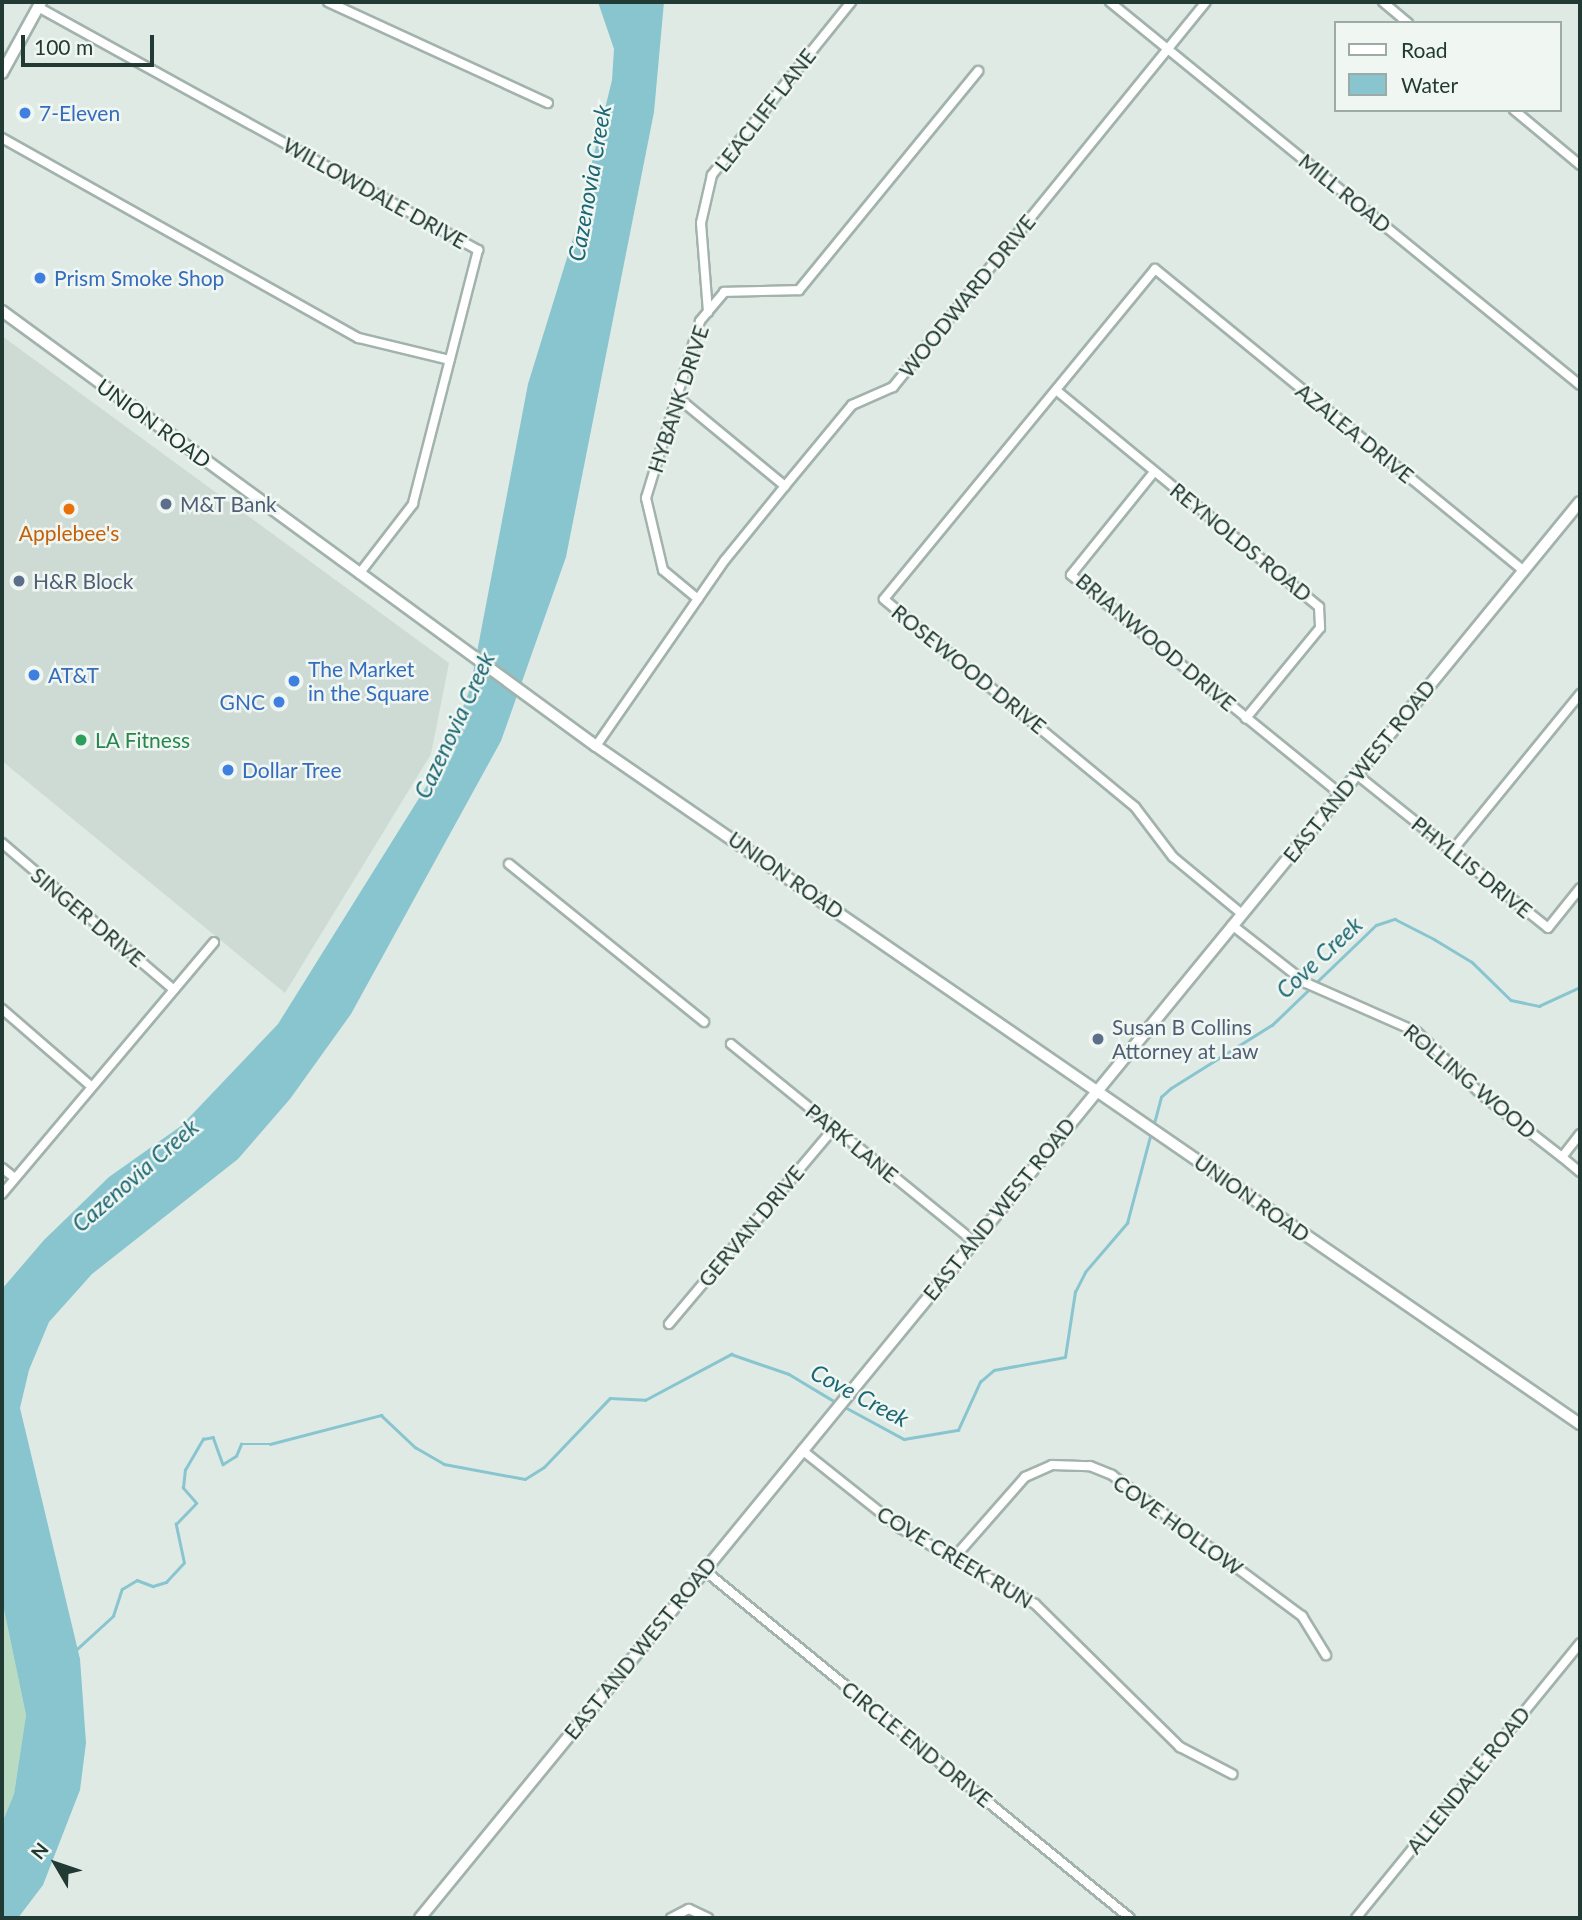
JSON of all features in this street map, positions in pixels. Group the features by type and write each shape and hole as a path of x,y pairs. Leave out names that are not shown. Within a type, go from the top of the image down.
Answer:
{"main road":[{"path":"2,74 40,4"},
{"name":"UNION ROAD","path":"2,311 596,746 1580,1424"},
{"name":"EAST AND WEST ROAD","path":"420,1918 1580,502"}],"street":[{"path":"328,2 548,103"},
{"name":"LEACLIFF LANE","path":"708,312 701,234 712,175 851,2"},
{"name":"MILL ROAD","path":"1110,2 1580,386"},
{"name":"WOODWARD DRIVE","path":"596,746 698,599 785,486 852,405 893,387 1206,2"},
{"path":"1383,2 1406,21"},
{"name":"WILLOWDALE DRIVE","path":"40,4 478,250 413,504 359,574"},
{"name":"HYBANK DRIVE","path":"698,599 663,570 646,498 700,321 724,292 799,290 978,71"},
{"path":"1516,112 1580,165"},
{"path":"2,138 359,338 449,360"},
{"name":"ROSEWOOD DRIVE","path":"1187,295 1155,269 884,599 1135,807 1173,857 1242,914"},
{"name":"AZALEA DRIVE","path":"1187,295 1524,571"},
{"name":"REYNOLDS ROAD","path":"1056,390 1319,607 1320,628 1246,718"},
{"path":"677,397 785,486"},
{"name":"BRIANWOOD DRIVE","path":"1154,472 1071,575 1340,794"},
{"path":"1452,851 1580,694"},
{"name":"PHYLLIS DRIVE","path":"1356,774 1548,928 1580,888"},
{"name":"SINGER DRIVE","path":"2,843 174,990"},
{"path":"509,864 704,1021"},
{"name":"ROLLING WOOD","path":"1232,925 1306,983 1417,1032 1481,1094 1580,1172"},
{"path":"2,1194 214,942"},
{"path":"2,1009 92,1086"},
{"name":"PARK LANE","path":"731,1044 973,1241"},
{"name":"GERVAN DRIVE","path":"669,1324 834,1128"},
{"path":"1562,1157 1580,1134"},
{"path":"2,1168 15,1178"},
{"name":"COVE CREEK RUN","path":"802,1450 882,1516 1035,1604 1180,1747 1232,1774"},
{"name":"COVE HOLLOW","path":"953,1559 1025,1477 1052,1465 1090,1466 1112,1475 1302,1616 1326,1655"},
{"name":"CIRCLE END DRIVE","path":"704,1570 1130,1918"},
{"name":"ALLENDALE ROAD","path":"1356,1918 1580,1643"},
{"path":"671,1918 689,1909 708,1918"}],"shaded area":[{"path":"2,336 449,663 431,754 285,993 2,761"}],"green space":[{"path":"2,1600 26,1715 14,1794 2,1823"}],"water":[{"name":"Cazenovia Creek","path":"598,2 664,2 654,112 566,557 501,741 351,1014 290,1099 238,1159 92,1274 49,1322 29,1370 20,1408 80,1659 86,1743 80,1790 43,1885 18,1918 2,1918 2,1823 14,1794 26,1715 2,1600 2,1289 44,1240 109,1177 181,1126 278,1024 441,763 470,689 528,384 575,232 612,80 614,49"}],"waterway":[{"name":"Cove Creek","path":"1153,1127 1161,1097 1171,1088 1272,1025 1376,925 1395,919 1434,939 1472,962 1511,1000 1539,1006 1580,987"},
{"name":"Cove Creek","path":"845,1407 904,1439 958,1430 980,1382 994,1370 1065,1357 1075,1292 1085,1272 1127,1223 1151,1133"},
{"name":"Cove Creek","path":"77,1649 113,1616 122,1589 137,1580 153,1586 166,1582 184,1563 176,1524 196,1503 183,1488 185,1470 203,1439 213,1437 223,1464 236,1456 241,1444 270,1444 381,1415 415,1447 444,1464 525,1479 544,1467 610,1398 645,1400 731,1354 789,1374 839,1404"}],"place":[{"name":"7-Eleven","path":"25,113"},
{"name":"Prism Smoke Shop","path":"40,278"},
{"name":"M&T Bank","path":"166,504"},
{"name":"Applebee's","path":"69,509"},
{"name":"H&R Block","path":"19,581"},
{"name":"AT&T","path":"34,675"},
{"name":"The Market in the Square","path":"294,681"},
{"name":"GNC","path":"279,702"},
{"name":"LA Fitness","path":"81,740"},
{"name":"Dollar Tree","path":"228,770"},
{"name":"Susan B Collins Attorney at Law","path":"1098,1039"}]}
